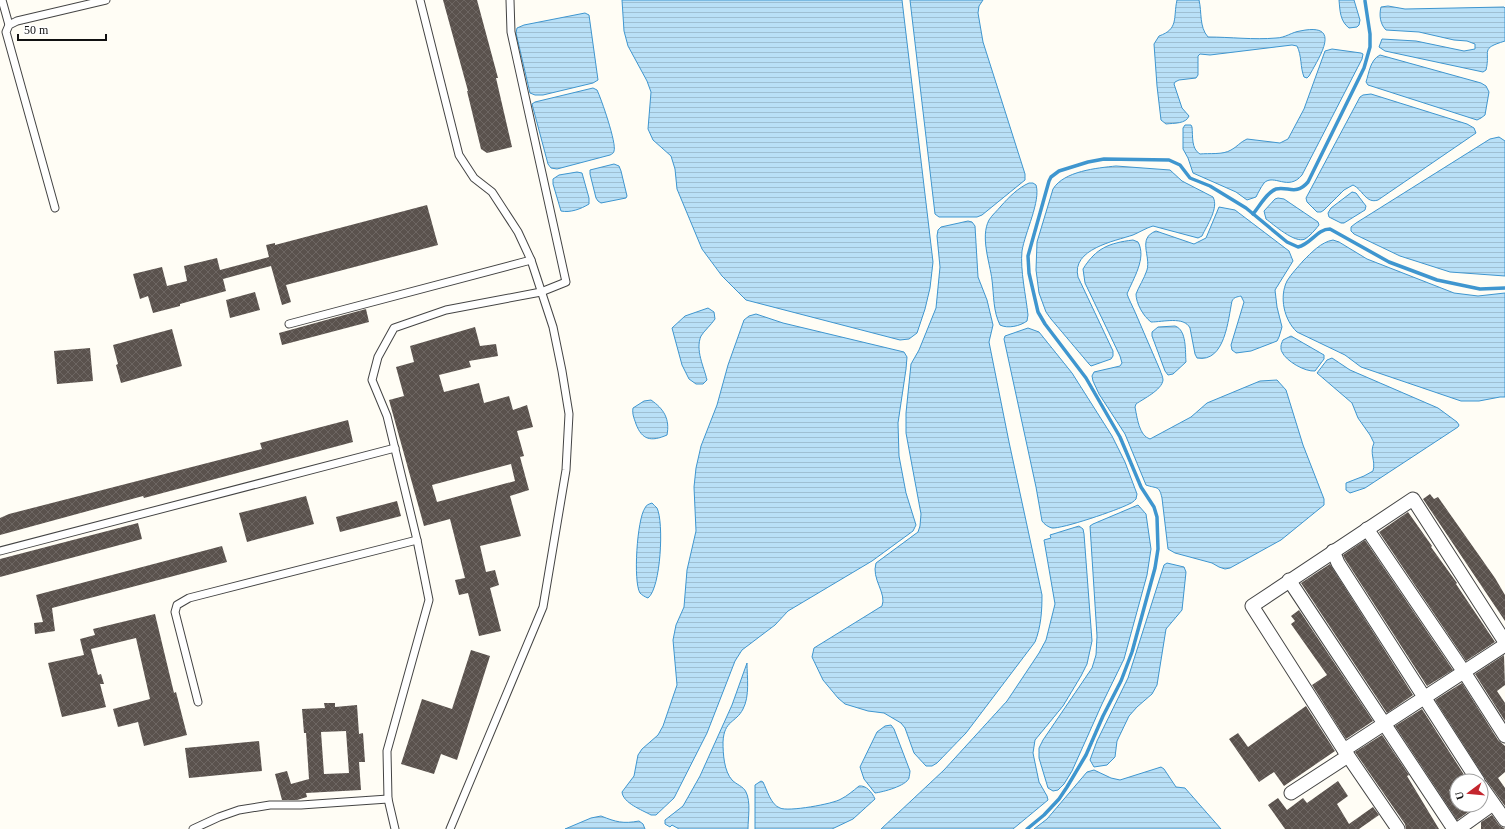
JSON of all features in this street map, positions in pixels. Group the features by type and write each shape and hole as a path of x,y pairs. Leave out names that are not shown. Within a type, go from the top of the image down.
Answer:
{"street":[{"path":"1398,829 1346,753 1252,606 1413,499 1505,642"},
{"path":"1367,529 1464,672 1505,736"},
{"path":"1334,551 1338,562 1473,773"},
{"path":"1289,580 1454,829"},
{"path":"1291,793 1384,723 1425,698 1505,645"},
{"path":"1489,798 1505,820"},
{"path":"1458,829 1493,804"}],"lane":[{"path":"2,0 9,25 6,32 7,40 54,208"},
{"path":"9,25 17,21 106,0"},
{"path":"420,0 459,155 474,178 492,192 518,232 531,260 540,292 553,326 569,414 566,470 542,607 451,826"},
{"path":"395,829 388,799 387,751 429,600 417,540 388,416 372,380 378,357 394,328 446,310 540,292 566,282 511,32 510,0"},
{"path":"289,324 531,260"},
{"path":"0,551 395,448"},
{"path":"198,702 175,612 177,605 189,598 417,540"},
{"path":"192,829 239,810 270,805 301,805 388,799"}],"water":[{"path":"622,0 902,0 933,262 930,288 917,333 909,339 900,340 746,300 722,276 702,249 677,189 675,169 671,156 653,140 648,129 651,92 647,81 628,46 624,31"},
{"path":"910,0 983,0 979,6 978,13 983,42 1025,174 1025,180 982,215 977,217 939,217 935,214"},
{"path":"1177,0 1199,0 1203,29 1208,37 1268,39 1313,30 1321,31 1325,36 1325,43 1314,68 1307,78 1304,77 1297,46 1292,45 1210,55 1200,54 1198,56 1198,75 1196,78 1179,80 1174,84 1182,108 1189,116 1183,122 1166,124 1161,120 1154,44 1159,36 1170,30 1174,22"},
{"path":"1339,0 1354,0 1360,20 1357,27 1349,28 1344,22 1341,16"},
{"path":"1388,6 1405,9 1504,7 1505,41 1489,48 1486,70 1483,72 1385,51 1379,47 1382,39 1416,41 1464,51 1475,49 1475,44 1467,41 1454,40 1419,32 1386,30 1381,22 1380,13 1381,7"},
{"path":"585,13 589,15 598,80 593,83 543,95 535,95 530,93 516,33 517,28 524,25"},
{"path":"1332,49 1361,53 1363,54 1362,59 1302,175 1297,180 1286,182 1268,180 1264,183 1256,197 1247,200 1236,192 1193,173 1183,149 1183,128 1185,125 1191,125 1194,146 1200,154 1228,152 1247,139 1280,143 1288,139 1304,109 1325,51"},
{"path":"1380,55 1481,83 1486,86 1489,92 1485,115 1477,120 1368,85 1366,82 1370,67 1374,60"},
{"path":"593,88 597,90 602,102 613,140 614,152 610,155 557,169 551,168 548,164 532,104"},
{"path":"1371,94 1467,124 1474,128 1476,133 1378,200 1370,200 1353,185 1344,190 1324,210 1317,212 1307,202 1306,198 1360,97"},
{"path":"1499,137 1505,141 1505,276 1450,272 1400,256 1354,234 1351,231 1351,227 1356,223 1490,139"},
{"path":"614,164 619,166 627,196 626,198 601,203 596,198 590,170"},
{"path":"1116,166 1170,170 1182,181 1213,197 1215,206 1212,216 1202,236 1198,238 1153,226 1096,248 1081,259 1078,267 1078,277 1113,351 1113,356 1111,359 1091,366 1046,312 1039,293 1036,270 1037,242 1053,189 1058,183 1073,174"},
{"path":"577,172 582,173 589,198 589,204 575,210 561,211 553,184 553,179 559,175"},
{"path":"1029,183 1036,185 1037,192 1035,208 1022,251 1022,275 1028,315 1027,321 1024,323 1017,326 1007,327 1000,325 995,309 992,280 985,242 986,227 990,218 1007,199 1017,190"},
{"path":"1352,192 1356,193 1366,206 1365,210 1344,223 1329,217 1328,213 1331,208"},
{"path":"1275,199 1284,199 1318,222 1319,225 1307,238 1301,240 1296,239 1266,219 1264,211"},
{"path":"1219,207 1235,210 1289,251 1293,261 1275,290 1282,327 1277,341 1251,351 1236,353 1232,350 1231,345 1244,302 1241,296 1232,301 1227,329 1219,347 1214,354 1206,358 1197,358 1190,328 1187,324 1178,321 1151,322 1140,309 1136,294 1147,270 1146,243 1150,234 1156,231 1194,244 1206,238"},
{"path":"968,221 972,222 975,226 978,277 987,300 993,325 989,342 1042,595 1041,613 1039,631 1035,642 966,733 937,763 932,766 926,766 914,753 905,728 901,723 884,713 868,711 845,704 823,680 812,657 814,648 882,606 883,601 875,569 876,563 918,532 921,514 906,433 906,413 911,364 919,350 936,308 940,267 937,236 938,230 941,227"},
{"path":"1133,240 1138,242 1141,255 1138,268 1127,294 1163,380 1162,384 1156,391 1136,404 1135,407 1138,421 1143,434 1150,439 1191,417 1207,403 1260,381 1277,380 1286,390 1303,445 1324,499 1324,505 1281,540 1230,568 1225,569 1212,563 1175,553 1168,549 1160,491 1157,488 1146,485 1125,434 1099,394 1093,381 1092,376 1094,372 1120,366 1122,363 1085,283 1083,269 1098,251 1110,245"},
{"path":"1333,240 1367,259 1454,293 1478,296 1505,293 1505,397 1479,401 1461,401 1361,367 1345,355 1297,332 1289,321 1284,308 1283,294 1287,281 1313,251 1320,245"},
{"path":"708,308 714,312 715,319 701,336 699,341 699,353 707,380 703,384 696,384 689,379 682,365 672,328 685,316"},
{"path":"756,314 783,323 904,352 907,357 898,423 899,456 906,493 916,525 913,531 872,561 788,611 775,625 742,650 735,661 707,733 674,798 656,815 651,815 629,803 623,796 622,792 634,776 638,755 642,749 658,735 663,726 677,685 673,640 676,625 684,607 687,570 696,531 694,487 696,468 701,446 717,405 728,365 744,320 749,316"},
{"path":"1175,326 1182,332 1186,362 1173,374 1168,375 1165,371 1152,336 1152,332 1158,327"},
{"path":"1028,328 1039,332 1072,373 1112,436 1125,462 1137,494 1136,499 1131,503 1090,519 1058,528 1051,528 1042,521 1004,339 1005,336"},
{"path":"1291,336 1324,355 1324,359 1315,371 1301,368 1287,359 1284,355 1281,349 1283,340"},
{"path":"1332,358 1350,370 1438,408 1457,422 1459,425 1458,427 1365,488 1350,493 1346,490 1346,483 1373,471 1374,464 1372,450 1374,443 1358,418 1352,403 1317,373 1327,360"},
{"path":"651,400 663,411 668,424 667,435 652,439 641,433 638,429 633,414 633,408 644,401"},
{"path":"652,503 657,508 659,515 661,540 656,582 648,598 640,593 636,564 638,537 642,514 646,506"},
{"path":"1138,505 1146,514 1151,549 1147,575 1124,659 1072,771 1064,784 1058,790 1053,791 1048,788 1039,758 1039,748 1092,668 1096,655 1097,636 1090,526"},
{"path":"1079,526 1083,529 1084,534 1092,641 1087,664 1081,676 1063,706 1035,740 1033,753 1039,782 1048,800 1013,829 881,829 944,770 1007,701 1039,653 1046,640 1055,604 1044,540 1051,538 1050,535"},
{"path":"1167,563 1184,567 1186,572 1182,610 1166,629 1157,685 1152,694 1129,716 1117,741 1115,757 1107,765 1094,767 1090,760 1097,741 1128,678 1164,565"},
{"path":"747,663 747,698 740,714 728,726 723,742 727,772 732,780 745,790 748,796 748,829 679,829 672,825 670,827 665,824 665,820 683,806 700,776 732,705"},
{"path":"891,725 894,729 910,771 909,778 904,784 875,793 864,779 860,767 877,732 885,726"},
{"path":"1161,767 1176,787 1185,788 1221,829 1034,829 1047,819 1087,772 1094,770 1111,778 1120,780"},
{"path":"761,781 763,782 774,804 785,809 810,807 836,801 846,796 859,786 862,786 868,790 875,799 853,819 832,829 755,829 755,785"},
{"path":"601,816 620,822 639,821 643,824 645,829 565,829 591,818"}],"building":[{"path":"443,0 477,0 498,78 496,78 512,147 487,153 481,149 468,91"},
{"path":"427,205 438,245 286,285 291,302 282,305 271,266 223,279 226,291 153,313 148,296 140,299 133,274 162,267 167,286 187,281 184,266 217,258 220,270 269,257 266,245 275,243 275,245"},
{"path":"255,292 260,310 230,318 226,300"},
{"path":"366,309 369,322 282,345 279,333"},
{"path":"475,327 480,346 496,344 498,356 469,361 471,367 439,375 444,392 479,383 484,403 509,396 513,410 527,405 533,427 517,431 524,456 520,457 529,490 510,496 521,536 480,546 486,572 495,570 499,585 490,588 501,631 479,636 468,593 459,595 455,580 465,578 450,519 424,526 389,400 404,396 396,367 414,362 410,346","holes":["511,464 515,481 437,502 432,485"]},
{"path":"172,329 182,366 121,383 113,345"},
{"path":"90,348 93,381 57,384 54,351"},
{"path":"348,420 353,442 144,498 143,496 0,535 0,518 9,514 262,449 260,443"},
{"path":"1430,494 1434,499 1438,497 1495,578 1505,595 1505,621 1423,499"},
{"path":"306,496 314,524 247,542 239,513"},
{"path":"397,501 401,516 340,532 336,517"},
{"path":"1408,512 1457,583 1456,584 1495,642 1466,661 1379,532"},
{"path":"138,523 142,539 0,577 0,559"},
{"path":"1365,540 1453,670 1427,686 1343,555"},
{"path":"222,546 227,562 52,608 55,631 35,634 34,623 43,622 36,595"},
{"path":"1330,564 1413,695 1387,713 1301,583"},
{"path":"1299,610 1373,721 1346,739 1312,685 1327,675 1291,624 1295,621 1291,616"},
{"path":"155,614 174,693 176,692 187,735 144,746 138,722 118,727 113,709 150,699 136,638 91,649 98,675 101,674 104,684 100,684 106,707 62,717 48,663 84,655 80,639 95,635 93,629"},
{"path":"471,650 490,656 457,760 441,754 434,774 401,764 422,699 452,709"},
{"path":"1504,655 1505,685 1497,691 1505,703 1505,721 1475,674"},
{"path":"1462,683 1498,740 1505,746 1505,772 1498,778 1505,788 1505,806 1489,784 1489,773 1482,773 1435,700"},
{"path":"324,703 335,703 335,707 357,705 359,734 363,733 365,762 359,762 361,790 306,793 307,797 297,800 282,800 275,774 287,771 291,784 309,779 306,733 304,733 302,709 325,708","holes":["346,731 349,773 324,774 321,732"]},
{"path":"1306,706 1335,751 1284,786 1274,772 1259,782 1229,739 1238,733 1248,747"},
{"path":"1422,709 1463,773 1449,773 1449,808 1395,726"},
{"path":"1382,735 1409,775 1407,776 1439,829 1406,829 1405,824 1355,752"},
{"path":"259,741 262,771 189,778 185,748"},
{"path":"1338,781 1348,796 1337,804 1349,824 1373,807 1379,815 1359,829 1285,829 1268,805 1278,798 1287,810 1303,798 1307,803"},
{"path":"1452,813 1467,813 1457,820"},
{"path":"1492,815 1499,825 1505,829 1481,829 1481,822"}],"waterway":[{"path":"1253,214 1266,196 1276,189 1296,190 1300,189 1308,182 1364,68 1370,47 1370,34 1365,1"},
{"path":"1027,829 1044,815 1059,799 1067,787 1086,755 1103,716 1121,681 1132,652 1155,568 1158,549 1157,517 1154,507 1141,487 1120,437 1086,378 1045,324 1038,312 1029,273 1028,256 1051,177 1059,171 1088,162 1104,159 1169,160 1180,165 1190,178 1210,186 1246,208 1287,242 1298,247 1307,243 1321,231 1330,229 1389,262 1437,280 1480,289 1505,288"}]}
